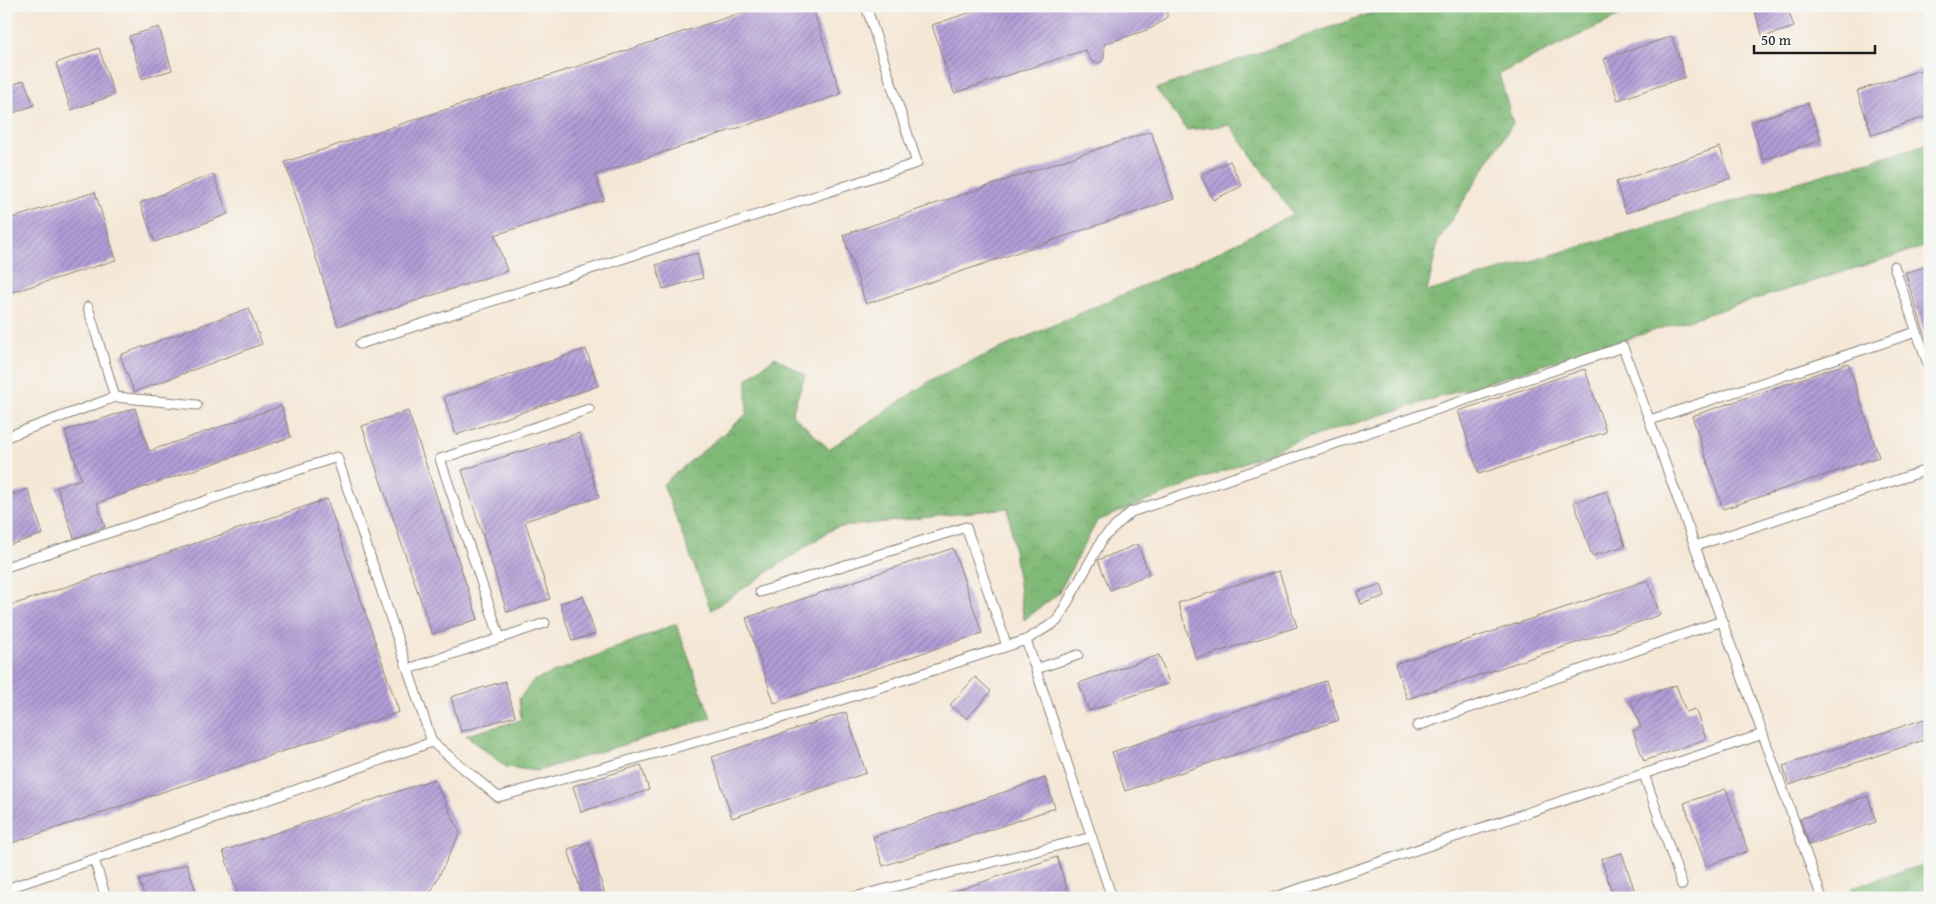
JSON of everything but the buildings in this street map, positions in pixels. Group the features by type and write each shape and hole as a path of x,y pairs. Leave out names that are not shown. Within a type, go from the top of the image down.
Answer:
{"lane":[{"path":"360,344 918,163 866,6"},
{"path":"1894,266 1930,370"},
{"path":"88,307 115,397"},
{"path":"1650,420 1916,332"},
{"path":"6,567 337,456 432,742 498,797 813,709 1026,640 1057,622 1103,538 1130,512 1623,347 1822,898"},
{"path":"6,438 115,397 197,405"},
{"path":"500,638 440,459 589,409"},
{"path":"1696,546 1930,469"},
{"path":"760,592 966,527 1008,646"},
{"path":"1417,726 1722,621"},
{"path":"408,669 545,623"},
{"path":"1026,640 1112,898"},
{"path":"1036,669 1078,655"},
{"path":"1272,898 1763,734"},
{"path":"6,888 432,742"},
{"path":"1644,774 1682,884"},
{"path":"850,898 1092,837"},
{"path":"94,859 106,898"}],"green space":[{"path":"1391,6 1640,6 1499,74 1513,123 1438,241 1427,292 1930,143 1930,245 1295,442 1097,521 1058,594 1024,620 1008,508 834,528 711,610 663,484 747,414 747,379 775,357 805,375 792,414 829,449 936,377 1210,256 1293,214 1230,125 1187,130 1156,89"},
{"path":"676,624 711,718 537,771 506,767 466,735 521,720 519,699 533,681"},
{"path":"1930,862 1930,898 1855,898 1852,888"}]}
